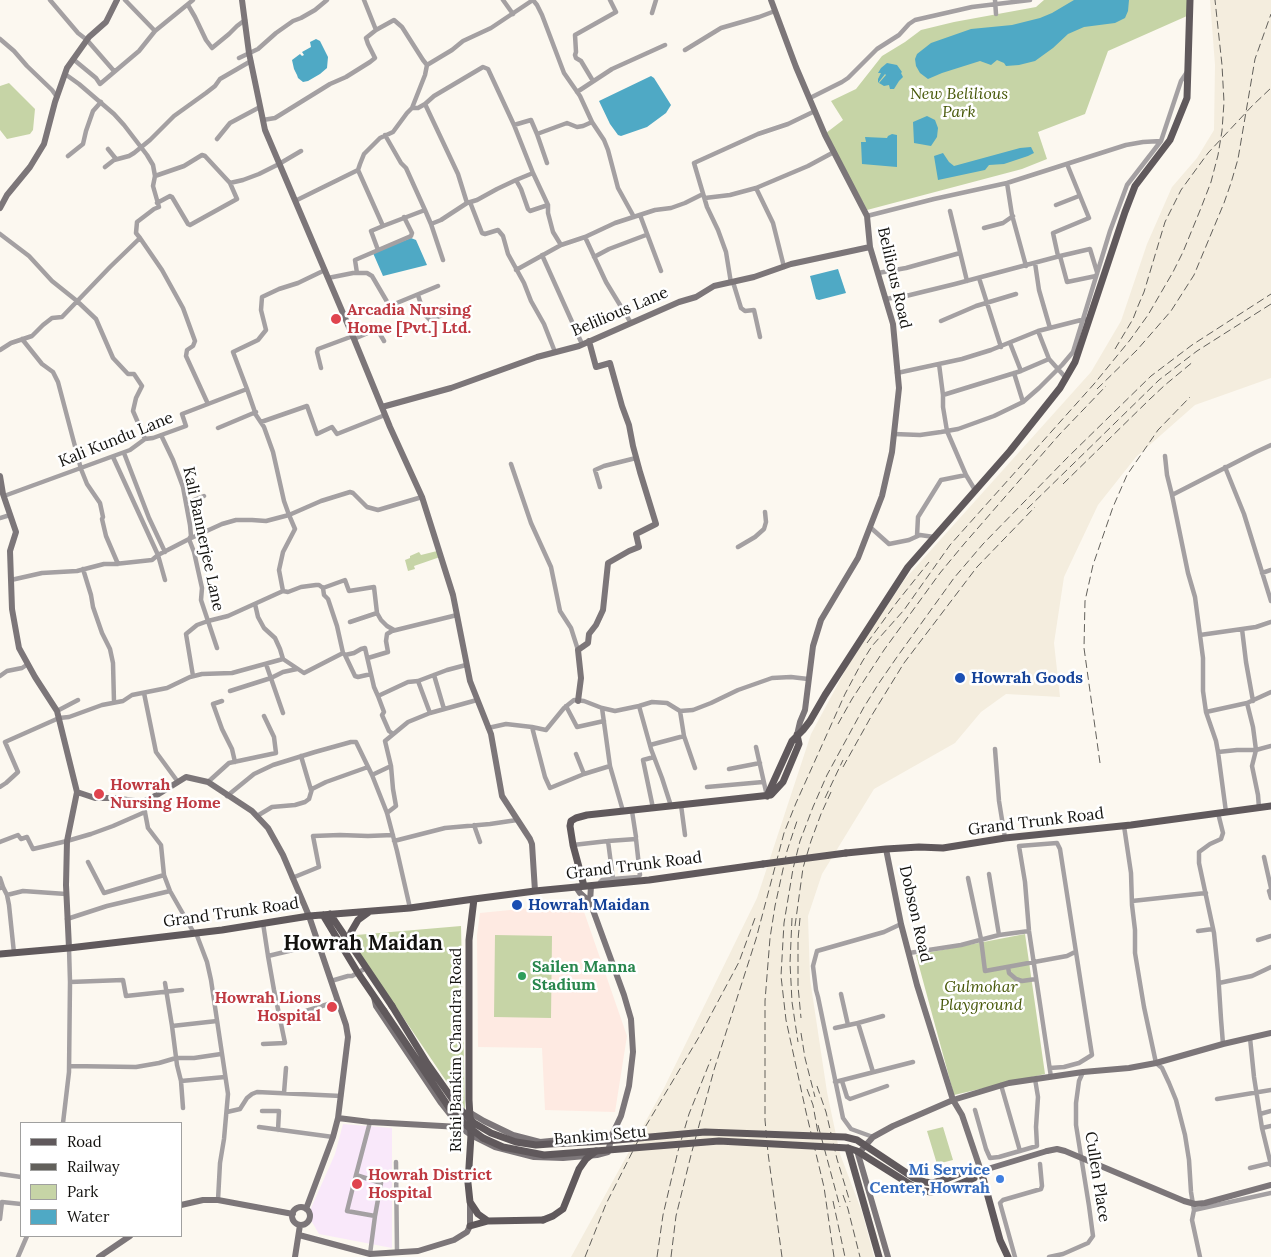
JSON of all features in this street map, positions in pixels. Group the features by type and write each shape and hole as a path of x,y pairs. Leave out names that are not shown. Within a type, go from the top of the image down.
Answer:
{"main road":[{"path":"0,208 7,195 30,167 44,144 67,68 87,40 106,22 117,0"},
{"path":"242,0 249,53 265,130 354,337 385,415 422,497 453,595 470,681 491,734 502,796 532,844 535,891"},
{"name":"Belilious Road","path":"771,0 815,111 867,216 870,247 893,324 898,388 892,452 882,496 858,558 821,620 813,646 805,710 800,722 798,735"},
{"path":"373,996 376,1006 436,1096 460,1127 471,1135 495,1147 534,1157 563,1158 597,1155 608,1152 629,1086 633,1052 631,1018 590,902 588,886 573,845 571,821 576,818 623,811 766,796 771,795 783,782 799,744 798,735 810,721 908,567 1010,451 1060,388 1075,362 1086,319 1135,186 1170,140 1187,98 1190,0"},
{"name":"Belilious Lane","path":"382,407 460,385 538,357 582,344 679,302 696,297 714,286 754,277 791,264 870,247"},
{"path":"578,701 581,678 578,650 588,643 589,634 596,625 603,610 608,563 639,547 636,534 656,524 610,362 596,367 589,341"},
{"path":"0,476 4,496 16,532 10,552 12,609 19,648 58,714 77,792 67,842 68,948"},
{"path":"77,792 95,798 143,802 186,777 208,782 252,811 268,828 283,855 309,916 338,1000 348,1037 338,1118 333,1137 306,1209"},
{"name":"Grand Trunk Road","path":"0,954 195,933 326,914 410,908 535,891 649,880 846,853 919,847 943,848 1005,838 1124,826 1271,807"},
{"name":"Dobson Road","path":"886,849 901,924 917,985 953,1100 962,1115 981,1171"},
{"path":"576,887 590,902"},
{"name":"Rishi Bankim Chandra Road","path":"470,1226 468,1175 471,1135 469,1112 469,940 474,899"},
{"path":"348,941 358,920 370,911"},
{"name":"Bankim Setu","path":"326,914 348,941 392,1006 427,1063 458,1107 474,1122 491,1133 516,1142 536,1146 705,1132 845,1137 857,1140 914,1178 925,1182 932,1183 972,1169 981,1171"},
{"name":"Bankim Setu","path":"326,914 358,973 452,1112 483,1138 503,1147 544,1154 719,1141 848,1148 857,1150 919,1190 931,1192 952,1187 974,1178 981,1171"},
{"path":"888,1257 858,1154 873,1137 893,1126 953,1100 1001,1085 1156,1063 1271,1033"},
{"path":"460,1127 469,1112 513,1135 540,1142 612,1135"},
{"path":"338,1118 370,1122 460,1127"},
{"path":"848,1148 879,1257"},
{"path":"1008,1257 1000,1240 981,1171 1047,1151 1057,1149 1065,1151 1195,1204 1271,1185"},
{"path":"299,1235 370,1254 418,1251 454,1240 467,1232 470,1226 488,1221 543,1220 563,1209 579,1169 586,1159 596,1151"},
{"path":"182,1205 203,1200 218,1200 292,1214"},
{"path":"470,1202 478,1214 488,1221"},
{"path":"301,1207 310,1213 310,1219 306,1224 300,1225 295,1222 292,1214 301,1207"},
{"path":"295,1257 300,1225"},
{"path":"98,1257 128,1237"}],"street":[{"path":"50,0 114,72"},
{"path":"125,0 154,31"},
{"path":"74,59 96,78 100,84 139,50 154,31 194,0"},
{"path":"240,58 258,48 293,21 315,10 327,0"},
{"path":"364,0 376,30"},
{"path":"504,0 513,14"},
{"path":"295,201 358,170 364,154 380,138 392,132 412,108 427,65 463,41 491,28 533,0 542,15 564,73 577,92 606,145 618,188 637,216 661,270"},
{"path":"593,81 581,61 576,58 575,35 616,12 610,0"},
{"path":"652,13 656,0"},
{"path":"810,98 848,78 877,49 915,20 995,2 1030,0"},
{"path":"995,2 996,14"},
{"path":"188,5 212,48 245,20"},
{"path":"685,50 721,28 775,11"},
{"path":"263,120 275,118 370,62 375,58 366,38 394,20 402,27 427,65"},
{"path":"0,39 57,97"},
{"path":"577,92 623,64 666,45"},
{"path":"105,167 116,159 130,156 174,116 215,86 220,79 251,61"},
{"path":"412,108 418,108 425,104 434,96 483,67 488,69 548,205 553,232 560,246"},
{"path":"894,434 920,436 958,429 994,416 1023,402 1058,370 1073,352 1086,319 1110,231 1127,185 1161,141 1181,82 1188,71"},
{"path":"65,74 101,102 124,125 148,154 153,165 155,176 153,186 159,207 137,222 136,233 162,270 183,308 195,341 193,346 187,350 186,356 208,404"},
{"path":"68,156 83,144 93,111 101,102"},
{"path":"425,104 458,174 482,233 500,231 508,254 544,324 555,352"},
{"path":"217,139 230,123 260,107"},
{"path":"760,337 754,310 745,311 741,308 732,282 726,252 704,196 694,163 815,111"},
{"path":"514,125 531,120 547,163"},
{"path":"536,134 567,123 578,127 592,122"},
{"path":"385,135 401,163 406,168 431,224 443,260"},
{"path":"867,216 1007,183 1110,149 1143,142 1161,141"},
{"path":"108,149 116,159"},
{"path":"230,183 259,174 301,151"},
{"path":"516,270 560,246 615,223 655,210 671,208 704,196 730,194 756,188 808,166 834,152"},
{"path":"155,176 184,166 202,155 230,183 237,199 190,225 172,197 170,196 157,204"},
{"path":"1067,164 1089,218 1053,233 1059,256 1067,282 1097,275"},
{"path":"358,170 383,226"},
{"path":"431,224 533,172"},
{"path":"516,180 530,211 548,205"},
{"path":"1007,183 1013,216 1026,266"},
{"path":"756,188 773,223 784,267"},
{"path":"1056,205 1079,196"},
{"path":"378,250 371,232 425,210"},
{"path":"950,211 967,281"},
{"path":"984,228 1003,223 1013,216"},
{"path":"357,273 355,260 411,236 412,233 404,218"},
{"path":"0,234 29,256 52,281 96,319 113,358 128,374 134,374 142,386 136,398 133,411 144,439"},
{"path":"594,256 646,235"},
{"path":"585,237 606,282 631,323"},
{"path":"0,350 11,343 32,336 52,318 62,317 140,238"},
{"path":"885,299 906,296 1090,249 1097,275"},
{"path":"878,274 960,253"},
{"path":"542,256 582,344"},
{"path":"1035,263 1039,290 1050,328"},
{"path":"283,591 279,570 283,552 295,529 284,501 273,452 233,352 258,340 266,330 261,310 262,297 325,270"},
{"path":"328,278 367,273 372,276 389,305 438,286"},
{"path":"979,278 1001,347"},
{"path":"940,321 963,311 1016,294"},
{"path":"418,295 424,314 430,320 458,309"},
{"path":"897,373 962,359 1001,347 1038,331 1086,319"},
{"path":"321,368 318,349 377,330 384,341"},
{"path":"1038,331 1048,359 1066,378"},
{"path":"22,339 42,364 53,372 58,382 81,469 87,484 100,503 106,536 118,564"},
{"path":"1010,343 1021,371"},
{"path":"942,395 1021,371 1048,359"},
{"path":"939,364 946,431 975,490"},
{"path":"1014,372 1023,402"},
{"name":"Kali Kundu Lane","path":"4,496 124,453 144,439 153,438 186,426 182,414 247,389"},
{"path":"261,422 307,406 318,434 332,427 337,434 385,415"},
{"path":"218,428 256,412"},
{"name":"Kali Bannerjee Lane","path":"161,435 183,487 191,536 189,539 199,571 202,588 201,600 208,621"},
{"path":"1172,494 1271,445"},
{"path":"124,453 165,552"},
{"path":"1165,456 1166,475 1195,597 1203,658 1202,691 1218,752 1223,833 1221,839 1199,852 1199,863 1213,929 1223,1044"},
{"path":"113,457 158,555 166,580"},
{"path":"600,488 595,470 636,458"},
{"path":"511,464 530,523 551,567 560,611 571,628 578,650"},
{"path":"1225,467 1244,514 1271,601"},
{"path":"917,536 918,517 941,480 966,475"},
{"path":"11,580 42,573 77,571 104,564 152,560 189,539 222,524 236,520 266,521 289,515 321,501 350,492 367,507 378,510 422,497"},
{"path":"186,503 204,496"},
{"path":"738,547 761,533 766,522 765,512"},
{"path":"0,518 10,515"},
{"path":"870,527 889,544 909,540 920,535 934,537"},
{"path":"83,569 93,607 110,648 113,663 114,702"},
{"path":"1262,573 1271,570"},
{"name":"Kali Bannerjee Lane","path":"193,676 186,634 197,625 228,616 283,591 288,592 301,587 316,585 323,588 345,580 349,591 374,587 377,613"},
{"path":"323,588 337,626 344,654 355,676 371,674"},
{"path":"255,604 258,617 264,628 274,638 283,659 304,673 344,654 354,653 365,648 371,674 384,712 382,715 389,731 393,734"},
{"path":"350,622 377,613 387,626 394,630"},
{"path":"368,658 388,652 387,634 394,630 457,615"},
{"path":"208,621 217,648"},
{"path":"1200,635 1256,627 1271,622"},
{"path":"1242,629 1253,700"},
{"path":"58,714 69,717 102,705 123,701 132,695 167,688 193,676 232,673 283,659"},
{"path":"0,676 7,671 22,668 28,664"},
{"path":"266,664 283,713"},
{"path":"378,696 408,682 418,681 466,665"},
{"path":"230,691 271,678 283,672 297,669"},
{"path":"434,675 444,709"},
{"path":"488,728 506,724 546,730 566,706 574,700 615,711 652,702 666,703 680,711 693,710 738,690 772,678 808,679"},
{"path":"418,681 430,713"},
{"path":"1206,712 1247,703 1271,692"},
{"path":"144,693 156,752 178,782"},
{"path":"0,787 18,772 4,742 58,714 78,700"},
{"path":"387,814 396,806 391,766 385,741 408,722 430,713 477,700"},
{"path":"222,701 213,704 232,749 235,762"},
{"path":"1247,703 1254,728 1256,750 1252,766 1259,808"},
{"path":"566,706 577,727 604,721"},
{"path":"639,706 671,806"},
{"path":"602,708 610,766 623,811"},
{"path":"680,711 684,736 695,768"},
{"path":"208,782 229,763 276,753 274,737 264,716"},
{"path":"532,727 545,777 550,788 610,766"},
{"path":"650,745 684,736"},
{"path":"227,796 254,774 273,765 356,742 372,774 387,814 410,908"},
{"path":"1218,752 1256,750 1271,746"},
{"path":"756,747 766,796"},
{"path":"995,749 999,801 1005,838"},
{"path":"576,754 584,774"},
{"path":"256,816 272,806 305,802 309,798 311,790 301,756"},
{"path":"653,808 643,760 654,757"},
{"path":"729,769 760,763"},
{"path":"372,774 391,766"},
{"path":"311,790 326,782 368,768"},
{"path":"707,787 763,782"},
{"path":"143,802 148,828 161,845 164,875 170,892 195,933 207,962 228,1094 218,1200"},
{"path":"681,805 685,835"},
{"path":"632,811 636,837"},
{"path":"0,842 18,835 21,839 27,837 33,849 67,842 113,826 145,812"},
{"path":"394,841 446,828 518,820"},
{"path":"474,825 480,842"},
{"path":"1124,826 1131,874 1135,953 1144,1007 1156,1063 1162,1068 1176,1100 1185,1135 1194,1210 1192,1220 1200,1257"},
{"path":"292,878 319,867 313,836 393,835"},
{"path":"573,845 636,839 640,875 601,881 600,885"},
{"path":"608,841 613,879"},
{"path":"1050,1068 1079,1063 1092,1055 1060,849 1057,843 1019,846 1025,882 1029,931 1051,1077"},
{"path":"1264,857 1271,889 1269,891 1271,898"},
{"path":"88,862 104,893 164,875"},
{"path":"989,874 999,935"},
{"path":"0,878 9,905 14,953"},
{"path":"968,878 985,971 1034,963 1067,956 1075,952"},
{"path":"6,895 23,890 66,894"},
{"path":"67,919 107,906 170,892"},
{"path":"1132,901 1206,893"},
{"path":"262,1044 285,1042 263,923"},
{"path":"873,1137 851,1129 843,1118 816,990 813,966 817,951 884,932 901,924"},
{"path":"1198,931 1213,929"},
{"path":"909,953 962,945 999,935 1029,931"},
{"path":"1258,940 1271,936"},
{"path":"268,956 318,944"},
{"path":"63,1122 69,1066 70,982 68,948"},
{"path":"1008,967 1009,973 1016,979 1022,981 1036,979"},
{"path":"331,981 352,976 366,968"},
{"path":"1219,983 1252,976 1271,968"},
{"path":"70,982 123,980 126,996 182,990"},
{"path":"166,983 184,1108"},
{"path":"841,994 848,1025"},
{"path":"280,1019 338,1000"},
{"path":"835,1028 883,1016"},
{"path":"172,1026 217,1021"},
{"path":"858,1023 873,1072"},
{"path":"1250,1038 1262,1128 1270,1151 1271,1164 1250,1168"},
{"path":"69,1066 136,1067 176,1058 194,1058 221,1054"},
{"path":"835,1082 913,1062"},
{"path":"284,1093 286,1068"},
{"name":"Cullen Place","path":"1049,1257 1063,1254 1088,1243 1093,1236 1076,1125 1076,1103 1079,1081 1083,1072"},
{"path":"181,1080 225,1077"},
{"path":"975,1110 990,1158 998,1158 1037,1146 1038,1097 1035,1079"},
{"path":"842,1081 847,1097 850,1099 887,1086"},
{"path":"1001,1085 1020,1151"},
{"path":"1217,1099 1271,1090"},
{"path":"227,1112 240,1109 252,1094 263,1092 341,1096"},
{"path":"262,1111 279,1111 278,1130"},
{"path":"1260,1114 1271,1111"},
{"path":"370,1122 347,1211 375,1216"},
{"path":"1262,1128 1271,1126"},
{"path":"259,1127 333,1137"},
{"path":"396,1162 397,1252"},
{"path":"1015,1257 1000,1203 1003,1200 1041,1189 1040,1164"},
{"path":"0,1174 20,1177"},
{"path":"356,1175 380,1183 370,1254"},
{"path":"1194,1210 1271,1193"},
{"path":"0,1219 1,1202 20,1204"},
{"path":"18,1257 27,1237"}],"shaded area":[{"path":"1210,0 1271,0 1271,378 1195,405 1136,457 1098,505 1064,577 1054,643 1060,697 1006,694 981,712 955,743 874,789 822,874 808,916 810,979 827,1092 840,1154 862,1212 874,1257 571,1257 664,1088 757,898 811,734 852,658 905,579 1091,372 1121,321 1147,244 1172,187 1197,158 1214,130 1215,65"},
{"path":"581,903 627,1036 615,1112 545,1110 542,1048 478,1047 477,935 480,913"},
{"name":"Howrah District Hospital","path":"343,1124 392,1128 392,1248 319,1234 308,1215 335,1154"}],"green space":[{"name":"New Belilious Park","path":"1044,0 1190,0 1187,16 1108,51 1085,114 1038,132 1047,159 1022,169 867,210 826,133 843,120 831,101 856,89 882,56 921,30 1036,7"},
{"path":"9,83 35,109 33,130 30,134 7,139 0,130 0,86"},
{"path":"437,551 440,557 414,566 415,569 408,571 405,560 410,558 410,556 419,552 421,555"},
{"path":"461,926 465,1109 357,949 356,935"},
{"name":"Gulmohar Playground","path":"1025,934 1045,1074 954,1095 916,955"},
{"path":"495,935 552,936 551,1018 494,1017"},
{"path":"943,1127 953,1160 937,1164 927,1131"}],"water":[{"path":"1074,0 1129,0 1128,11 1125,18 1115,23 1084,27 1068,34 1035,61 1006,66 997,60 991,65 980,61 928,79 920,73 916,66 915,59 917,54 931,43 971,29 1012,25 1040,18"},
{"path":"316,39 320,41 328,57 327,68 308,81 303,82 298,78 292,60 300,54 304,55 302,52 311,47 310,42"},
{"path":"887,63 897,65 902,72 903,77 894,89 890,89 889,85 884,86 879,83 885,74 878,83 881,73 878,73"},
{"path":"651,76 671,105 666,113 647,127 621,136 618,135 610,124 599,101"},
{"path":"927,116 935,120 938,128 937,137 931,146 914,143 913,122"},
{"path":"892,134 897,135 897,167 862,164 861,142 866,142 865,137 887,138"},
{"path":"1031,147 1034,153 1028,156 1004,164 989,165 985,170 938,180 934,156 943,153 954,166 1020,148"},
{"path":"411,238 416,240 427,265 383,276 373,253"},
{"path":"838,269 846,293 819,300 816,299 810,276"}],"railway":[{"path":"671,1257 676,1216 691,1155 714,1070 756,939 784,833 845,694 872,646 904,610 950,545 1094,384 1130,340 1148,315 1183,252 1211,182 1222,131 1224,102 1215,0"},
{"path":"1097,389 1137,350 1171,311 1194,275 1231,183 1238,159 1255,59 1271,14"},
{"path":"1115,349 1133,319 1144,292 1165,222 1181,190 1208,153 1271,88"},
{"path":"834,1257 824,1187 786,1020 781,976 784,923 793,869 800,841 827,775 879,683 954,578 983,544 1151,376 1192,345 1271,294"},
{"path":"1027,509 1159,380 1197,351 1271,304"},
{"path":"1063,484 1150,399 1194,361"},
{"path":"838,724 884,650 940,573 1059,435 1106,386"},
{"path":"1100,763 1084,648 1085,601 1093,565 1113,507 1127,475 1158,430 1190,397"},
{"path":"843,767 904,663 977,567 1035,507"},
{"path":"867,643 929,562"},
{"path":"825,798 843,760"},
{"path":"795,926 803,868 811,841 831,792"},
{"path":"782,1257 765,1120 765,1001 770,938 775,906 787,851 798,818"},
{"path":"585,1257 606,1204 644,1129 699,1037 739,962 755,918"},
{"path":"792,918 790,963 792,1002 798,1042"},
{"path":"800,918 798,986 801,1018"},
{"path":"801,1033 815,1097"},
{"path":"657,1257 663,1215 678,1151 689,1114 711,1059"},
{"path":"817,1086 826,1112 850,1202"},
{"path":"807,1089 813,1105 818,1133"},
{"path":"818,1125 840,1207"},
{"path":"843,1195 860,1257"},
{"path":"833,1201 845,1257"}],"place":[{"name":"Arcadia Nursing Home [Pvt.] Ltd.","path":"336,319"},
{"name":"Howrah Goods","path":"960,678"},
{"name":"Howrah Nursing Home","path":"99,794"},
{"name":"Howrah Maidan","path":"517,905"},
{"name":"Sailen Manna Stadium","path":"522,976"},
{"name":"Howrah Lions Hospital","path":"332,1007"},
{"name":"Mi Service Center, Howrah","path":"1000,1179"},
{"name":"Howrah District Hospital","path":"357,1184"}],"district":[{"name":"Howrah Maidan","path":"363,944"}]}
